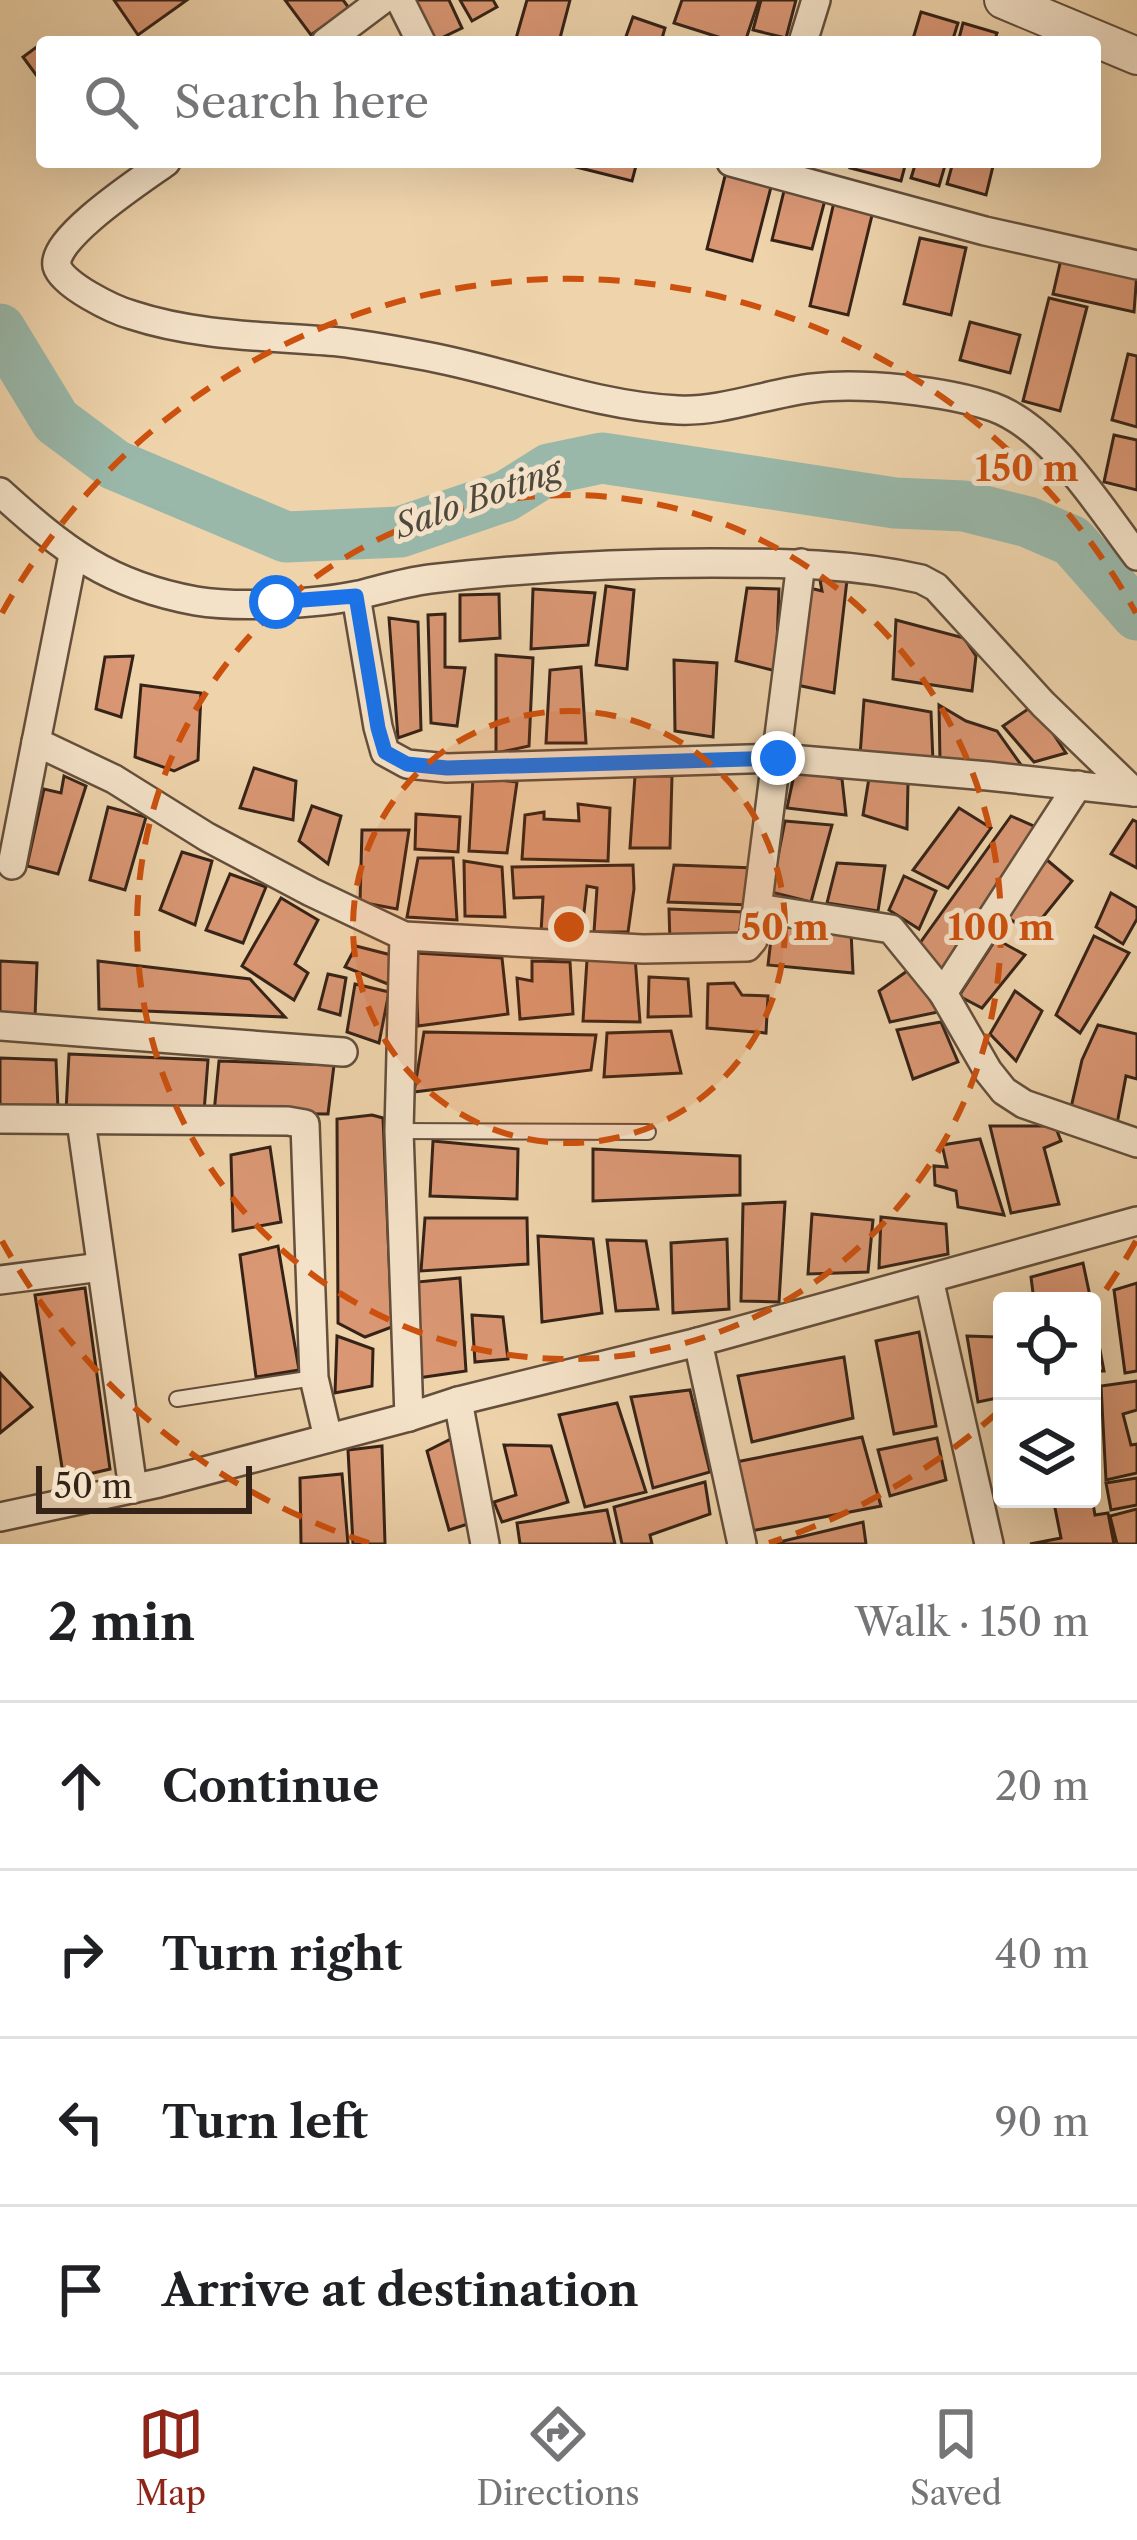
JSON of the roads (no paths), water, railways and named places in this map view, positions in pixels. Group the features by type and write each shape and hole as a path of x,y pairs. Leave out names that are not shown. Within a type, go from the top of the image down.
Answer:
{"street":[{"path":"334,36 382,0"},
{"path":"400,0 418,36"},
{"path":"805,36 816,0"},
{"path":"1013,2 1091,36"},
{"path":"1101,40 1137,56"},
{"path":"158,168 84,224 58,253 56,264 68,281 122,312 197,330 343,343 424,356 639,407 685,410 813,388 865,386 984,404 1038,435 1078,478 1137,556"},
{"path":"772,168 985,231 1137,265"},
{"path":"0,492 73,555 127,582 219,603 356,596 429,579 610,562 801,562 921,579 936,587 1043,704 1136,792"},
{"path":"12,865 73,555"},
{"path":"36,742 114,779 227,848 404,936 643,950 747,947 753,940 758,908 801,562"},
{"path":"356,596 385,752 407,764 447,768 778,758 1136,792"},
{"path":"943,993 1078,785"},
{"path":"758,908 892,929 943,993 1000,1087 1024,1104 1137,1143"},
{"path":"404,936 399,1131 409,1418"},
{"path":"0,1026 343,1052"},
{"path":"0,1119 305,1124 314,1378 328,1438"},
{"path":"81,1121 133,1489"},
{"path":"0,1517 133,1489 409,1418 458,1400 698,1342 1137,1222"},
{"path":"0,1280 101,1267"},
{"path":"929,1280 989,1544"},
{"path":"698,1342 742,1544"},
{"path":"458,1400 485,1544"}],"lane":[{"path":"399,1131 648,1132"},
{"path":"177,1399 314,1378"}],"waterway":[{"name":"Salo Boting","path":"0,329 56,421 115,465 286,537 400,532 506,496 549,469 602,458 895,503 964,506 1028,522 1072,541 1137,615"}]}
